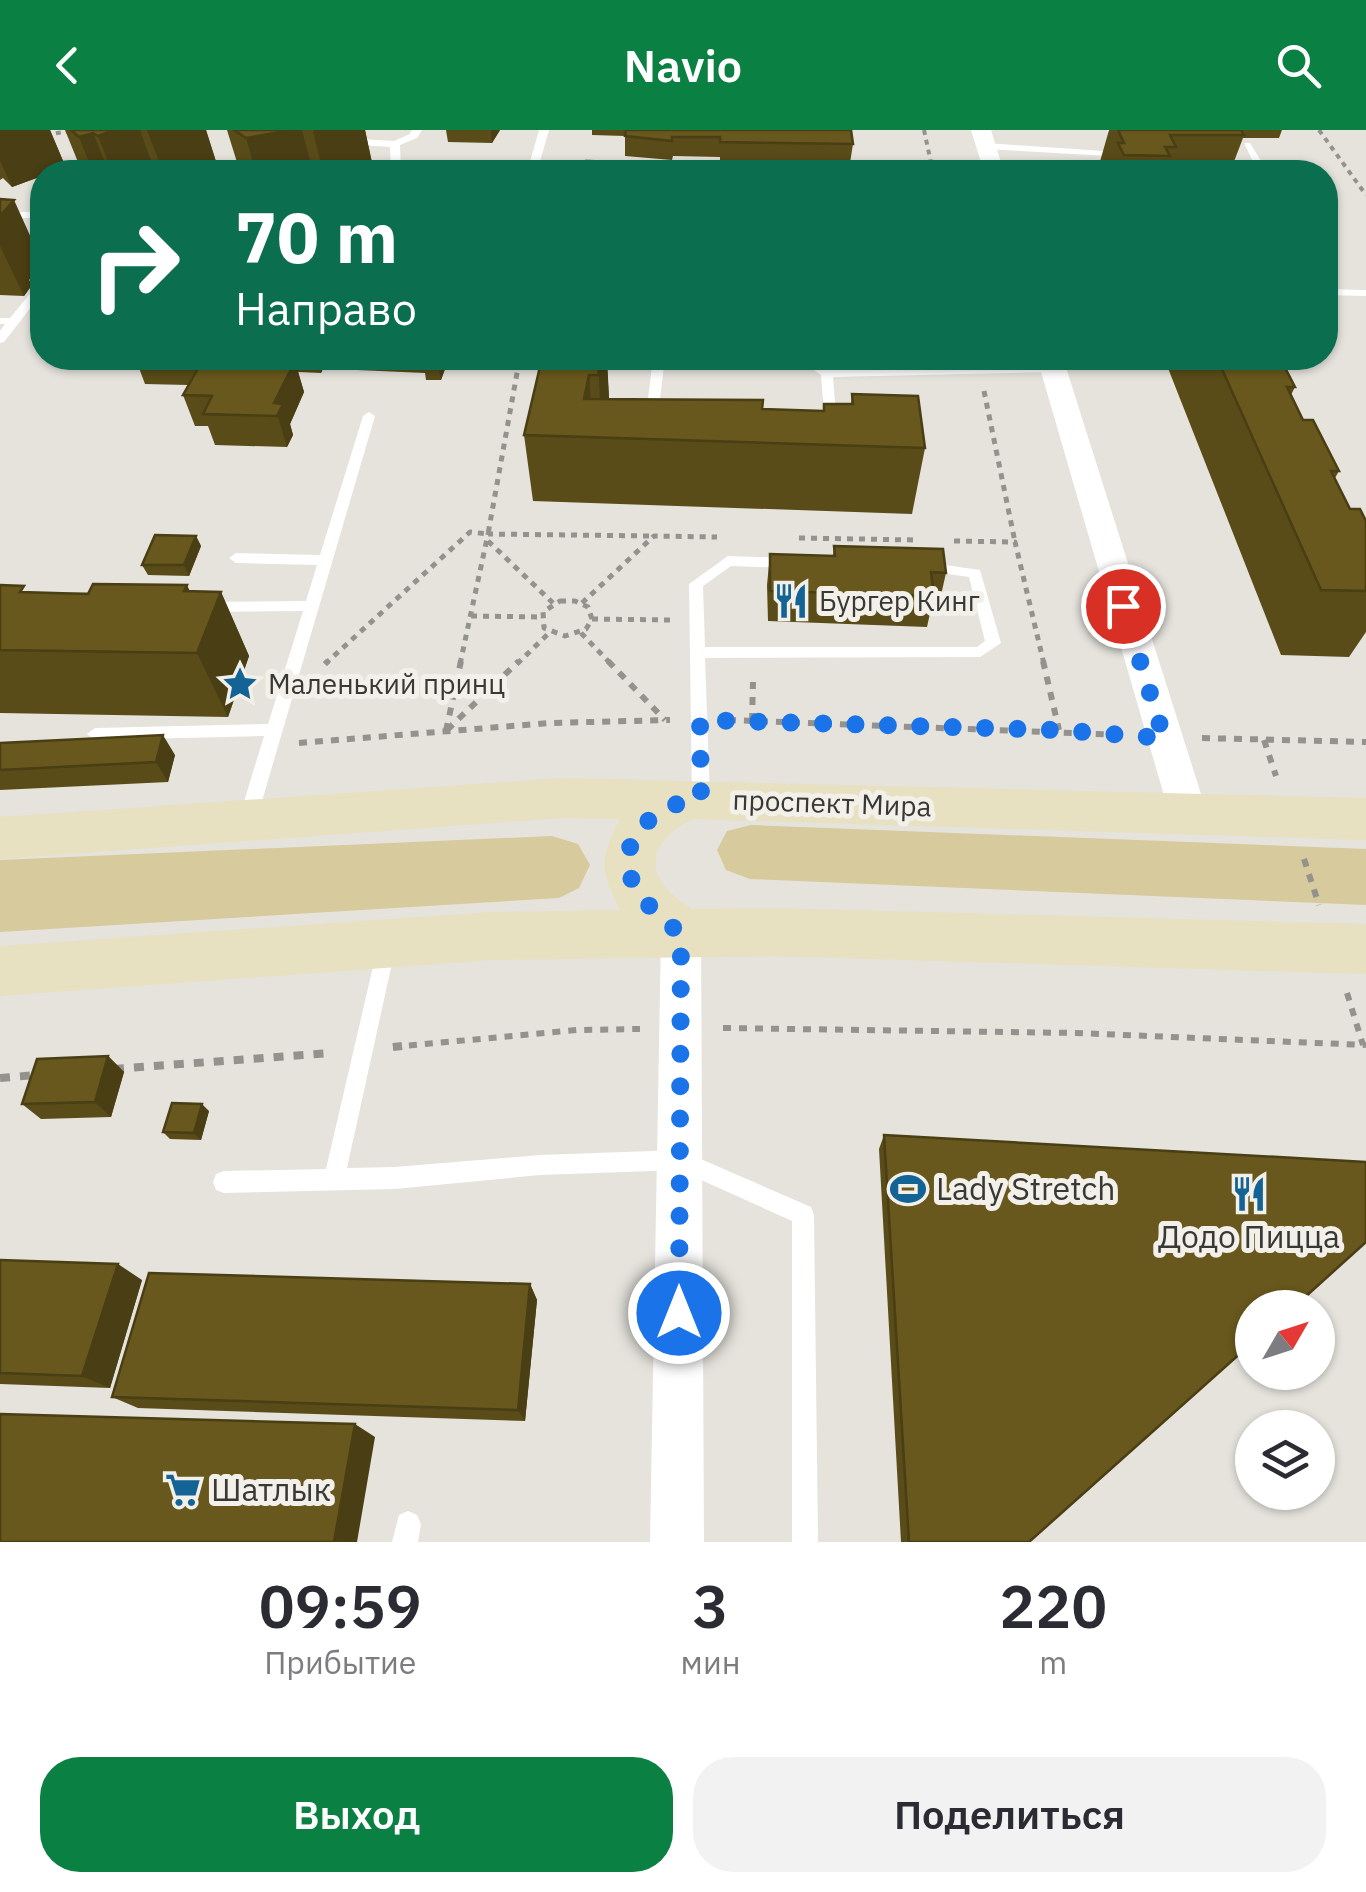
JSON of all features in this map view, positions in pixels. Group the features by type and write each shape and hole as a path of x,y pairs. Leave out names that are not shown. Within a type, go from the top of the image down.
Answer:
{"main road":[{"name":"проспект Мира","path":"0,838 563,798 701,798 1366,819"},
{"path":"681,935 640,895 631,871 631,847 651,816 674,804 701,798"},
{"path":"0,970 493,936 774,932 1349,949"}],"street":[{"path":"1053,370 1189,816"},
{"path":"677,1542 681,935"}],"lane":[{"path":"336,140 396,144 414,136 417,130"},
{"path":"535,160 544,130"},
{"path":"984,138 1123,155 1112,130"},
{"path":"396,144 396,160"},
{"path":"1247,145 1256,160"},
{"path":"0,215 30,215"},
{"path":"1338,292 1366,293"},
{"path":"0,340 7,321 30,298"},
{"path":"657,370 650,428 669,429"},
{"path":"821,370 827,374 980,370"},
{"path":"814,432 832,432 827,374"},
{"path":"248,819 369,416"},
{"path":"236,558 326,560"},
{"path":"701,798 696,584 728,561 806,564"},
{"path":"700,653 980,652 993,643 975,573 960,568 902,566"},
{"path":"195,606 312,606"},
{"path":"96,734 273,738"},
{"path":"334,1180 387,944"},
{"path":"224,1182 396,1178 540,1165 680,1160 803,1215 805,1542"}],"path":[{"path":"38,136 75,130"},
{"path":"924,130 931,160"},
{"path":"1319,130 1366,195"},
{"path":"446,731 488,537 518,370"},
{"path":"980,370 1058,730"},
{"path":"284,702 470,532 488,537 730,537"},
{"path":"582,603 654,536"},
{"path":"488,537 552,604"},
{"path":"787,538 920,540"},
{"path":"939,540 1015,542"},
{"path":"540,618 552,604 568,600 588,607 592,619"},
{"path":"471,616 540,618"},
{"path":"540,618 549,633 565,636 581,632 592,619"},
{"path":"592,619 677,620"},
{"path":"581,632 666,720"},
{"path":"446,731 549,633"},
{"path":"752,721 754,682"},
{"path":"273,738 700,720 1366,742"},
{"path":"1264,740 1291,818 1349,949 1363,1045"}],"shaded area":[{"path":"751,825 1366,849 1366,905 750,879 726,870 717,850 727,831"},
{"path":"552,836 578,844 590,865 579,888 559,898 0,932 0,860"}],"building":[{"path":"71,130 114,130 79,137"},
{"path":"234,130 278,130 281,132 246,138"},
{"path":"626,130 851,130 853,144 720,142 720,137 672,137 672,141 625,136"},
{"path":"1118,130 1241,130 1244,135 1170,135 1176,147 1165,147 1170,156 1124,155 1118,143 1124,143"},
{"path":"0,199 14,200 0,216"},
{"path":"197,370 290,370 274,403 283,404 277,416 203,414 212,396 183,395"},
{"path":"539,370 599,370 598,375 589,375 584,399 763,400 762,409 824,411 824,404 853,404 852,394 918,396 925,448 524,435"},
{"path":"1222,370 1286,370 1295,387 1287,387 1303,420 1313,420 1339,471 1331,471 1350,509 1360,509 1366,521 1366,591 1321,590"},
{"path":"155,535 196,536 184,565 142,565"},
{"path":"834,546 943,549 946,573 931,572 934,596 770,591 770,554 835,556"},
{"path":"93,584 187,585 184,591 221,592 197,653 0,650 0,585 24,586 20,592 88,594"},
{"path":"163,735 156,762 0,770 0,743"},
{"path":"108,1056 95,1102 22,1104 37,1059"},
{"path":"172,1103 202,1104 194,1133 163,1132"},
{"path":"884,1135 1366,1162 1366,1242 1313,1290 1235,1290 1235,1358 1029,1542 909,1542"},
{"path":"0,1260 118,1264 82,1376 0,1373"},
{"path":"149,1273 530,1284 518,1410 112,1397"},
{"name":"Шатлык","path":"0,1414 355,1424 334,1542 0,1542"}],"place":[{"name":"Бургер Кинг","path":"791,601"},
{"name":"Маленький принц","path":"240,684"},
{"name":"Lady Stretch","path":"908,1189"},
{"name":"Додо Пицца","path":"1249,1194"},
{"name":"Шатлык","path":"183,1490"}],"route":[{"path":"679,1313 681,935 640,895 629,860 635,836 651,816 674,804 701,798 700,720 1058,730 1164,738 1123,606"}]}
